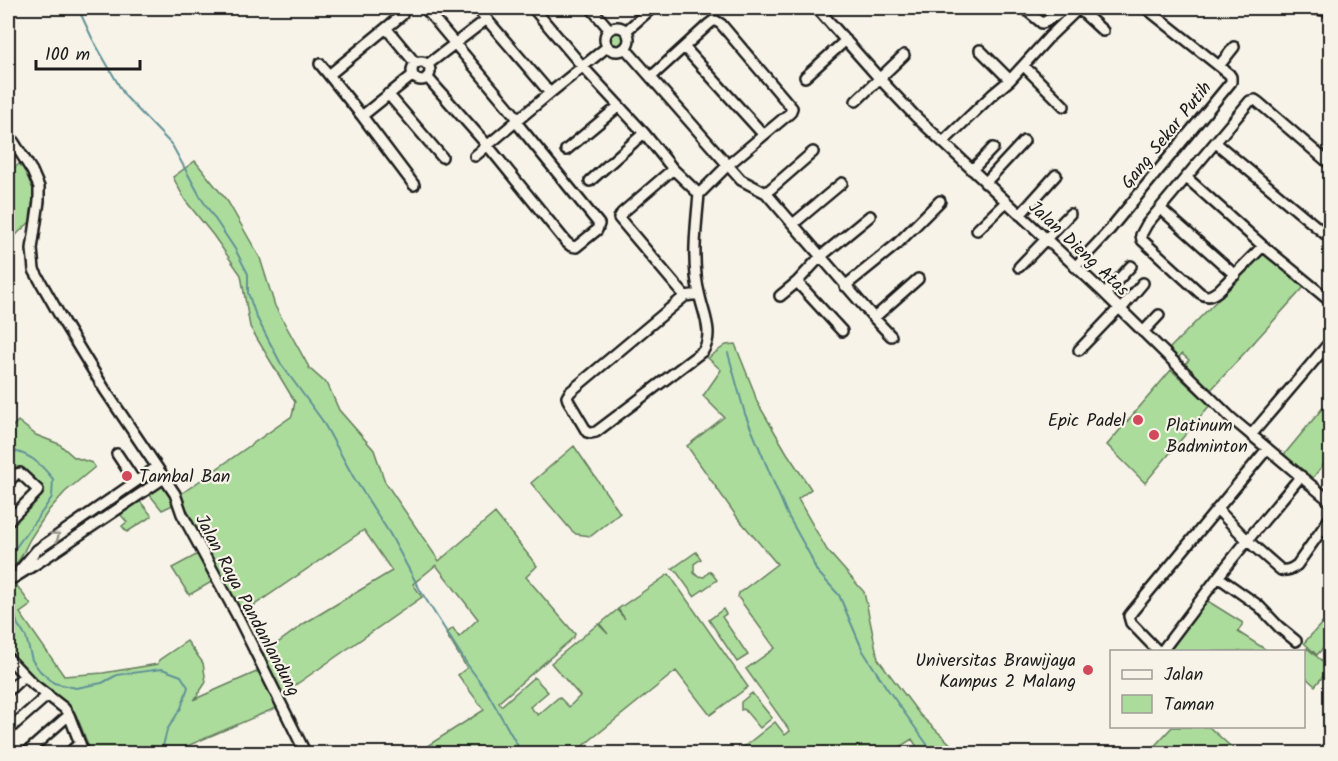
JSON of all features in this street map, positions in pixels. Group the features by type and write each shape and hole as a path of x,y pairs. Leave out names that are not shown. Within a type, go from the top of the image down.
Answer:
{"street":[{"path":"425,8 598,222 597,230 576,247 571,246 427,77"},
{"path":"477,8 550,93"},
{"path":"533,8 674,169 699,194"},
{"path":"591,8 609,29"},
{"path":"626,31 652,8"},
{"name":"Jalan Dieng Atas","path":"817,8 915,117 1105,294 1231,418 1330,501"},
{"path":"1027,8 1039,22 1045,22 1065,8"},
{"path":"943,142 1010,80 1078,8 1103,32"},
{"name":"Gang Sekar Putih","path":"1075,267 1106,234 1230,84 1231,77 1219,66 1146,8"},
{"path":"1311,8 1330,11"},
{"path":"329,75 402,15"},
{"path":"427,65 487,19"},
{"path":"651,76 713,21 718,21 792,108 790,113 728,165 699,194 695,258 699,294 707,322 708,335 703,351 596,432 587,432 568,400 568,394 685,296 699,294"},
{"path":"618,26 626,31 629,40 625,48 616,51 607,47 604,39 609,29 618,26"},
{"path":"386,28 416,64"},
{"path":"805,77 846,40"},
{"path":"475,156 607,47"},
{"path":"684,47 763,134"},
{"path":"1219,66 1233,47"},
{"path":"625,48 741,180 765,193 891,336"},
{"path":"980,50 1010,80"},
{"path":"856,101 904,55"},
{"path":"413,75 413,67 421,62 427,65 429,70 427,77"},
{"path":"320,64 414,184"},
{"path":"1024,66 1064,106"},
{"path":"413,75 419,79 427,77"},
{"path":"362,116 413,75"},
{"path":"388,94 442,157"},
{"path":"1263,246 1210,297 1200,293 1142,240 1142,231 1250,101 1255,100 1330,164"},
{"path":"566,150 619,106"},
{"name":"Jalan Raya Pandanlandung","path":"8,133 32,171 39,187 32,249 34,270 105,390 175,494 182,514 239,619 306,753"},
{"path":"590,181 644,133"},
{"path":"985,183 1024,141"},
{"path":"1216,143 1330,238"},
{"path":"972,170 993,148"},
{"path":"765,193 813,152"},
{"path":"674,169 619,218 685,296"},
{"path":"1020,215 1056,175"},
{"path":"1187,178 1263,246 1330,301"},
{"path":"793,224 842,183"},
{"path":"845,286 897,244 940,201"},
{"path":"977,230 1006,202"},
{"path":"1161,209 1234,275"},
{"path":"1019,267 1070,214"},
{"path":"780,296 797,282 820,256 870,216"},
{"path":"1105,294 1131,266"},
{"path":"874,318 918,279"},
{"path":"797,282 842,331"},
{"path":"1079,350 1143,283"},
{"path":"1143,332 1159,315"},
{"path":"1251,435 1330,342"},
{"path":"1158,650 1131,623 1129,616 1267,449"},
{"path":"117,454 135,481"},
{"path":"11,579 37,550 135,481 161,472"},
{"path":"11,579 161,472"},
{"path":"8,482 20,473 38,489 38,492 8,521"},
{"path":"1163,650 1238,551 1301,476"},
{"path":"1217,509 1281,570 1289,570 1297,565 1330,518"},
{"path":"1218,577 1259,606 1296,641"},
{"path":"8,658 24,676 64,708 84,753"},
{"path":"8,691 24,676"},
{"path":"8,730 48,695"},
{"path":"25,753 69,715"},
{"path":"68,753 80,743"}],"green space":[{"path":"617,29 623,32 626,38 623,44 617,47 611,44 608,38 611,32"},
{"path":"195,161 228,202 260,258 275,306 310,369 328,385 339,410 374,450 385,482 439,561 495,513 537,566 526,577 575,634 499,702 501,706 534,677 548,692 530,707 538,715 559,697 569,707 580,696 551,663 598,624 608,634 600,624 617,610 625,619 618,609 669,574 748,687 710,715 676,671 574,753 416,753 484,710 458,675 467,668 446,634 453,628 459,637 478,619 436,565 413,584 422,597 281,695 260,656 305,623 392,571 364,530 240,615 192,524 181,494 292,416 295,402 250,327 241,275 185,200 173,177"},
{"path":"20,163 32,179 34,192 30,222 8,244 8,174"},
{"path":"1264,253 1305,286 1210,391 1184,365 1189,360 1182,354 1177,359 1168,350"},
{"path":"735,344 757,402 811,489 798,499 827,550 864,592 878,659 920,715 960,753 921,753 912,739 890,753 736,753 775,722 785,735 790,731 746,669 775,648 738,597 739,593 777,564 737,517 687,446 724,417 703,396 721,370 708,358 726,345"},
{"path":"1171,370 1210,405 1145,483 1107,445"},
{"path":"1330,399 1330,456 1312,479 1283,456"},
{"path":"18,421 36,435 59,444 74,457 92,463 95,467 65,492 49,510 8,576 8,524 43,491 28,475 8,478 8,431"},
{"path":"574,446 620,513 591,536 576,534 571,530 531,483"},
{"path":"153,475 155,478 153,480 39,558 36,555"},
{"path":"161,486 167,488 175,504 162,510 149,494"},
{"path":"139,500 152,516 127,532 122,526 127,522 119,513"},
{"path":"696,552 701,559 694,564 694,573 704,577 710,571 717,580 694,596 676,571 672,569"},
{"path":"200,553 215,580 189,595 172,568"},
{"path":"15,583 31,605 20,613 64,676 103,673 158,664 159,660 187,641 203,663 206,682 195,699 261,670 278,707 171,753 91,753 76,715 36,685 8,654 11,650 8,645 8,585"},
{"path":"1206,600 1243,623 1238,632 1266,650 1167,650"},
{"path":"723,609 726,614 722,617 748,655 737,662 709,620"},
{"path":"1322,623 1330,631 1330,640 1317,655 1304,643"},
{"path":"1307,648 1330,668 1315,686 1305,677 1305,651"},
{"path":"752,693 772,718 760,728 744,709 741,710 741,702"},
{"path":"1171,728 1210,728 1238,753 1148,753"}],"waterway":[{"path":"78,8 125,96 172,145 201,198 235,249 248,274 248,293 256,316 281,364 322,420 354,478 390,534 420,590 486,690 519,748 520,754"},
{"path":"728,353 745,414 787,514 816,570 839,595 863,651 934,754"},
{"path":"8,449 34,460 53,479 52,497 8,558"},
{"path":"8,596 18,625 26,637 32,660 40,671 54,683 76,688 102,683 117,675 162,669 181,676 188,687 181,708 167,730 161,754"}],"place":[{"name":"Epic Padel","path":"1138,420"},
{"name":"Platinum Badminton","path":"1154,435"},
{"name":"Tambal Ban","path":"127,476"},
{"name":"Universitas Brawijaya Kampus 2 Malang","path":"1088,670"}]}
